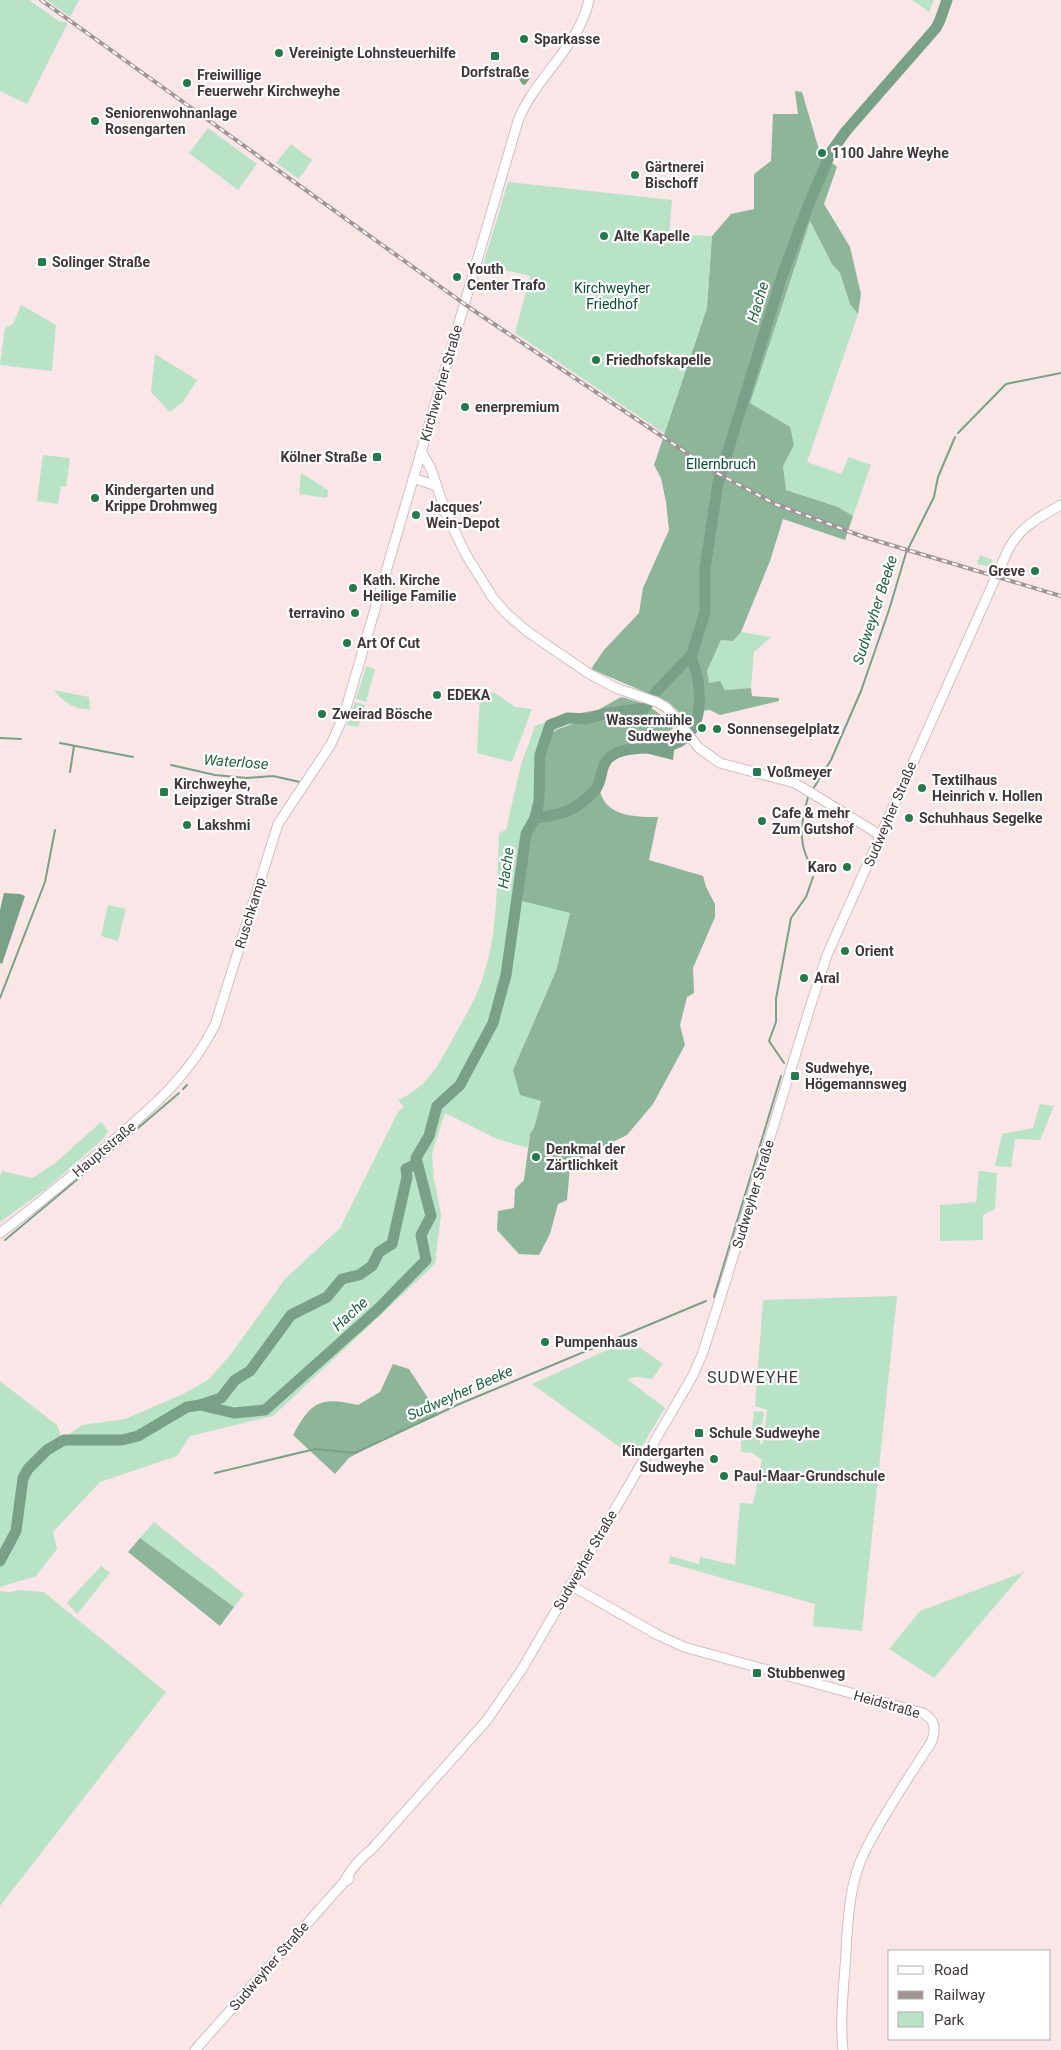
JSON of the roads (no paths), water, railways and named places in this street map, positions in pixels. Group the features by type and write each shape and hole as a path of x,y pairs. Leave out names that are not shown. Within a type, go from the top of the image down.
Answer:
{"main road":[{"name":"Kirchweyher Straße","path":"311,776 331,744 344,715 518,121 530,96 578,30 589,0"},
{"path":"421,451 436,482 449,520 465,553 492,598 528,632 588,673 616,688 646,697 667,708 686,733 709,757 720,763 795,783 880,835"},
{"path":"414,475 436,482"},
{"name":"Sudweyher Straße","path":"195,2050 344,1882 348,1873 372,1849 497,1707 522,1669 692,1377 702,1355 821,973 880,835 1010,545 1025,526 1061,504"},
{"name":"Ruschkamp","path":"198,1055 212,1031 220,1012 278,824 311,776"},
{"name":"Hauptstraße","path":"0,1232 48,1196 150,1110 178,1081 198,1055"},
{"name":"Heidstraße","path":"570,1585 658,1635 684,1647 922,1713 933,1721 935,1727 932,1741 865,1852 851,1893 841,2016 843,2050"}],"waterway":[{"name":"Hache","path":"0,1561 16,1531 23,1478 28,1469 47,1450 64,1440 122,1440 138,1436 187,1407 200,1405 234,1413 265,1410 377,1310 426,1260 421,1235 431,1216 416,1158 429,1136 437,1106 460,1085 493,1023 506,975 526,834 535,818 539,801 540,755 550,725 568,718 587,719 603,714 645,708 654,694 692,654 705,612 705,569 718,483 782,276 806,211 831,152 846,131 936,28 947,0"},
{"name":"Sudweyher Beeke","path":"958,433 1006,384 1061,373"},
{"name":"Sudweyher Beeke","path":"813,789 831,760 861,691 889,610 906,553 934,497 938,477 955,437"},
{"path":"535,818 551,816 571,810 583,802 594,792 607,760 619,752 676,744 685,738 696,722 699,707 698,685 692,654"},
{"name":"Waterlose","path":"0,738 21,739"},
{"path":"60,743 133,757"},
{"path":"70,772 74,746"},
{"name":"Waterlose","path":"171,765 215,775 247,778 273,776 300,782"},
{"name":"Sudweyher Beeke","path":"808,797 803,818 802,836 805,854 815,873"},
{"path":"0,998 45,882 55,830"},
{"name":"Sudweyher Beeke","path":"784,1063 769,1041 776,1022 776,999 791,918 806,897 813,877"},
{"name":"Sudweyher Beeke","path":"714,1297 781,1076"},
{"path":"183,1089 187,1085"},
{"path":"103,1158 179,1093"},
{"path":"5,1240 98,1162"},
{"name":"Hache","path":"200,1405 221,1398 235,1380 250,1371 291,1315 327,1297 342,1279 359,1275 372,1266 379,1252 392,1244 407,1177 406,1169 416,1164"},
{"name":"Sudweyher Beeke","path":"215,1473 315,1449 355,1453 457,1405 706,1301"}],"railway":[{"path":"41,0 470,308 717,473 775,504 864,537 1061,596"}],"place":[{"name":"Sparkasse","path":"524,39"},
{"name":"Vereinigte Lohnsteuerhilfe","path":"279,53"},
{"name":"Dorfstraße","path":"495,56"},
{"name":"Freiwillige Feuerwehr Kirchweyhe","path":"187,83"},
{"name":"Seniorenwohnanlage Rosengarten","path":"95,121"},
{"name":"1100 Jahre Weyhe","path":"822,153"},
{"name":"Gärtnerei Bischoff","path":"635,175"},
{"name":"Alte Kapelle","path":"604,236"},
{"name":"Solinger Straße","path":"42,262"},
{"name":"Youth Center Trafo","path":"457,277"},
{"name":"Friedhofskapelle","path":"596,360"},
{"name":"enerpremium","path":"465,407"},
{"name":"Kölner Straße","path":"377,457"},
{"name":"Kindergarten und Krippe Drohmweg","path":"95,498"},
{"name":"Jacques’ Wein-Depot","path":"416,515"},
{"name":"Greve","path":"1035,571"},
{"name":"Kath. Kirche Heilige Familie","path":"353,588"},
{"name":"terravino","path":"355,613"},
{"name":"Art Of Cut","path":"347,643"},
{"name":"EDEKA","path":"437,695"},
{"name":"Zweirad Bösche","path":"322,714"},
{"name":"Wassermühle Sudweyhe","path":"702,728"},
{"name":"Sonnensegelplatz","path":"717,729"},
{"name":"Voßmeyer","path":"757,772"},
{"name":"Textilhaus Heinrich v. Hollen","path":"922,788"},
{"name":"Kirchweyhe, Leipziger Straße","path":"164,792"},
{"name":"Schuhhaus Segelke","path":"909,818"},
{"name":"Cafe & mehr Zum Gutshof","path":"762,821"},
{"name":"Lakshmi","path":"187,825"},
{"name":"Karo","path":"847,867"},
{"name":"Orient","path":"845,951"},
{"name":"Aral","path":"804,978"},
{"name":"Sudwehye, Högemannsweg","path":"795,1076"},
{"name":"Denkmal der Zärtlichkeit","path":"536,1157"},
{"name":"Pumpenhaus","path":"545,1342"},
{"name":"Schule Sudweyhe","path":"699,1433"},
{"name":"Kindergarten Sudweyhe","path":"714,1459"},
{"name":"Paul-Maar-Grundschule","path":"724,1476"},
{"name":"Stubbenweg","path":"757,1673"}],"district":[{"name":"SUDWEYHE","path":"753,1377"}],"park label":[{"name":"Kirchweyher Friedhof","path":"612,296"},
{"name":"Ellernbruch","path":"721,464"}]}
